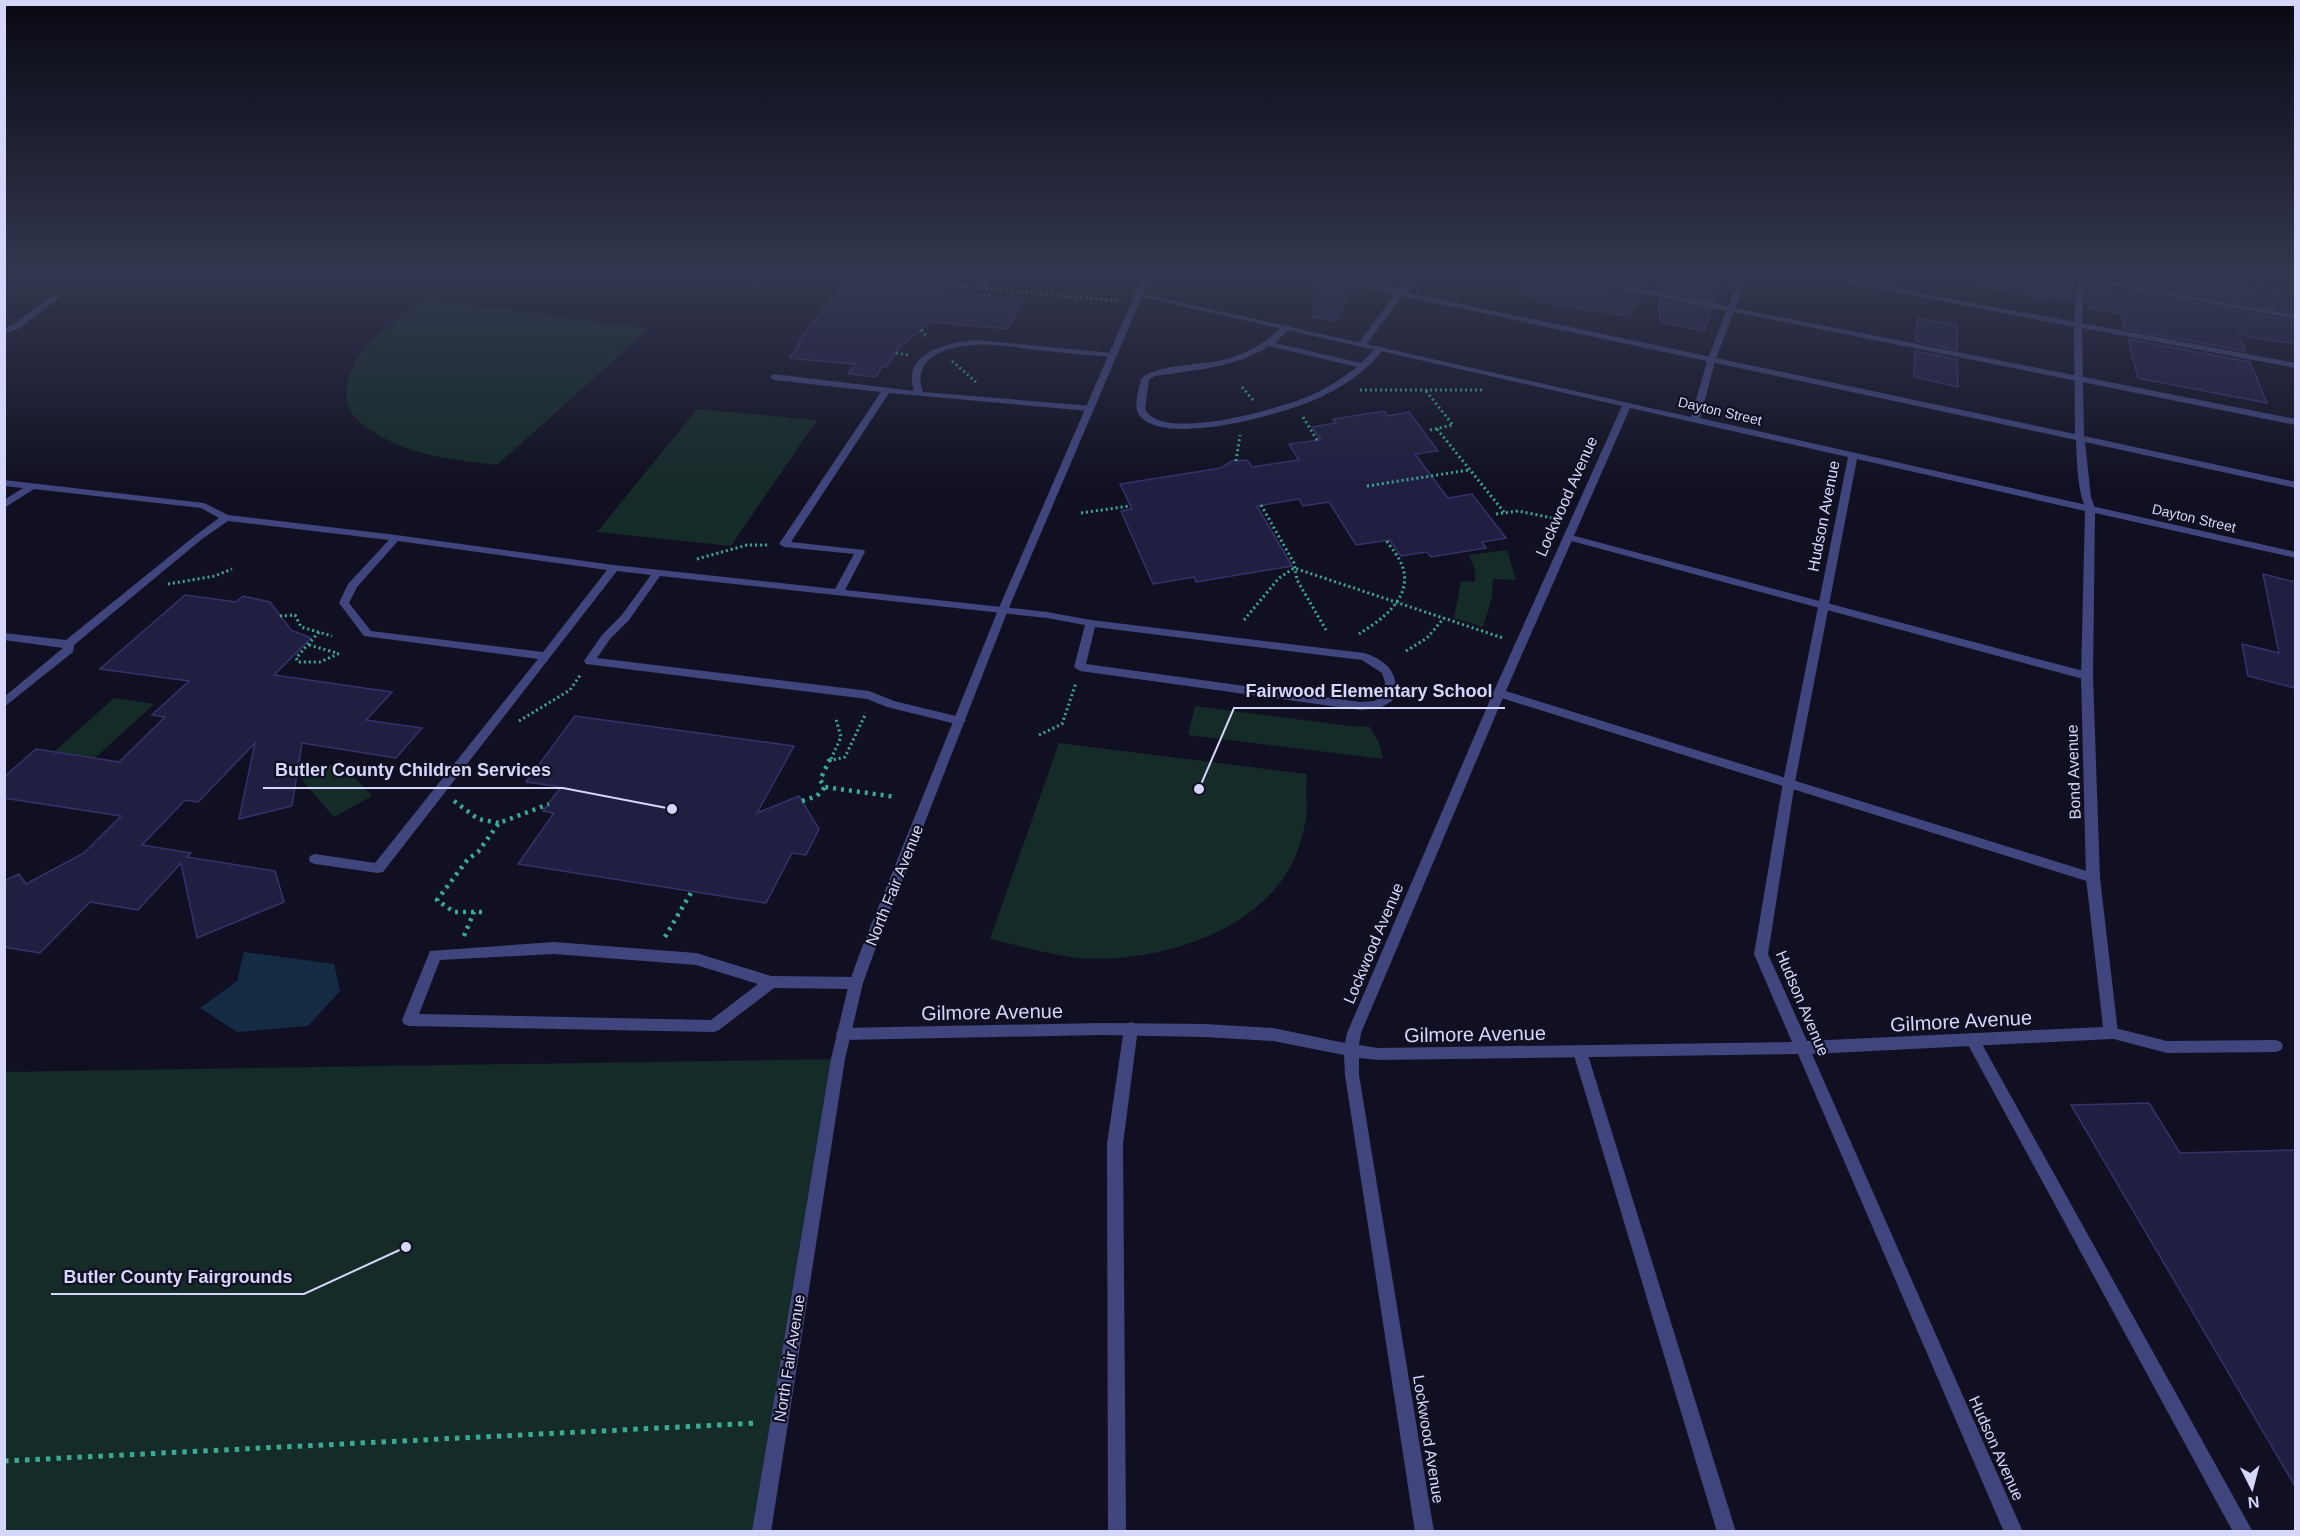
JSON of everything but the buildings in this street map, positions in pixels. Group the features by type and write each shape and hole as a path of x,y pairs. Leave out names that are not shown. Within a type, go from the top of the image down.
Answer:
{"street":[{"path":"919,394 912,382 914,370 933,354 956,345"},
{"path":"1004,345 1112,355"},
{"name":"North Fair Avenue","path":"760,1532 843,1034 856,983 1003,610 1116,345"},
{"path":"1267,345 1228,362 1152,374 1145,379 1141,409 1143,414 1162,425 1180,425 1264,414 1318,395 1365,366 1381,348"},
{"path":"1272,345 1365,366"},
{"name":"Dayton Street","path":"1365,345 2295,555"},
{"path":"1647,345 2295,485"},
{"path":"1695,419 1717,345"},
{"path":"1911,345 2295,422"},
{"name":"Bond Avenue","path":"2078,345 2080,439 2086,497 2090,508 2087,676 2093,878 2111,1033"},
{"path":"2179,345 2295,366"},
{"path":"774,377 886,391 1089,408"},
{"path":"839,592 860,552 784,544 886,391"},
{"name":"Lockwood Avenue","path":"1425,1532 1352,1075 1351,1052 1355,1029 1499,693 1627,404"},
{"name":"Hudson Avenue","path":"1853,455 1789,782 1761,954 2014,1532"},
{"path":"4,483 204,506 226,518 396,538 614,568 1003,610 1364,657 1381,664 1389,672 1391,686 1388,698 1376,705 1360,706 1080,668 1091,623"},
{"path":"4,505 32,486"},
{"path":"4,636 68,644 199,537 226,518"},
{"path":"1567,537 2087,676"},
{"path":"396,538 352,586 344,603 368,634 545,656"},
{"path":"315,859 378,868 614,568"},
{"path":"658,572 625,618 606,637 590,661 869,694 891,704 960,721"},
{"path":"4,703 69,649 68,644"},
{"path":"1499,693 2093,878"},
{"path":"771,982 714,1026 409,1020 435,955 554,948 696,959 771,982 856,983"},
{"path":"1118,1532 1115,1144 1131,1028"},
{"name":"Gilmore Avenue","path":"843,1034 1131,1028 1259,1033 1298,1038 1351,1052 1378,1054 1802,1048 2111,1033 2167,1047 2276,1046"},
{"path":"1972,1039 2244,1532"},
{"path":"1580,1052 1727,1532"}],"path":[{"path":"896,353 909,355"},
{"path":"945,355 997,401"},
{"path":"1242,387 1259,408"},
{"path":"1358,390 1489,390"},
{"path":"1425,390 1453,425 1430,430"},
{"path":"1300,411 1317,440"},
{"path":"1236,461 1242,425"},
{"path":"1437,429 1504,513"},
{"path":"1367,486 1470,470"},
{"path":"1261,505 1294,563 1297,580 1326,630"},
{"path":"1081,513 1130,506"},
{"path":"1496,514 1530,512 1557,519"},
{"path":"1359,634 1375,624 1397,603 1404,575 1400,561 1386,540"},
{"path":"658,572 747,545 784,544"},
{"path":"1294,568 1504,638"},
{"path":"1244,620 1279,578 1294,568"},
{"path":"163,585 214,576 232,569"},
{"path":"280,616 295,615 301,627 332,636"},
{"path":"1406,651 1422,643 1444,618"},
{"path":"309,645 338,653 321,662 308,664 298,662 296,658 319,632"},
{"path":"512,725 570,690 590,661"},
{"path":"1039,735 1062,724 1080,668"},
{"path":"830,759 844,757 869,707 869,694"},
{"path":"836,719 841,737 820,780 825,787 896,797"},
{"path":"802,801 817,796 825,787"},
{"path":"438,792 478,819 499,823 549,804"},
{"path":"482,912 454,912 437,900 468,859 478,852 499,823"},
{"path":"653,956 692,891"},
{"path":"4,1461 778,1422"}],"green space":[{"path":"369,345 631,345 497,465 443,458 416,451 378,435 364,426 353,414 347,402 347,385 352,369"},
{"path":"697,409 817,420 731,546 597,532"},
{"path":"1507,550 1516,580 1493,579 1492,597 1483,627 1454,618 1461,581 1475,582 1475,570 1469,555"},
{"path":"114,698 154,704 95,758 54,752"},
{"path":"1195,706 1370,727 1380,745 1383,759 1188,735"},
{"path":"1059,743 1307,774 1307,810 1304,830 1298,850 1283,879 1261,903 1234,923 1203,938 1169,949 1135,956 1102,959 1070,957 990,939"},
{"path":"339,760 372,796 334,817 302,780"},
{"path":"838,1059 761,1531 5,1531 4,1072"}],"water":[{"path":"244,952 334,964 340,991 308,1026 237,1032 200,1008 237,981"}],"place":[{"name":"Fairwood Elementary School","path":"1199,789"},
{"name":"Butler County Children Services","path":"672,809"},
{"name":"Butler County Fairgrounds","path":"406,1247"}]}
